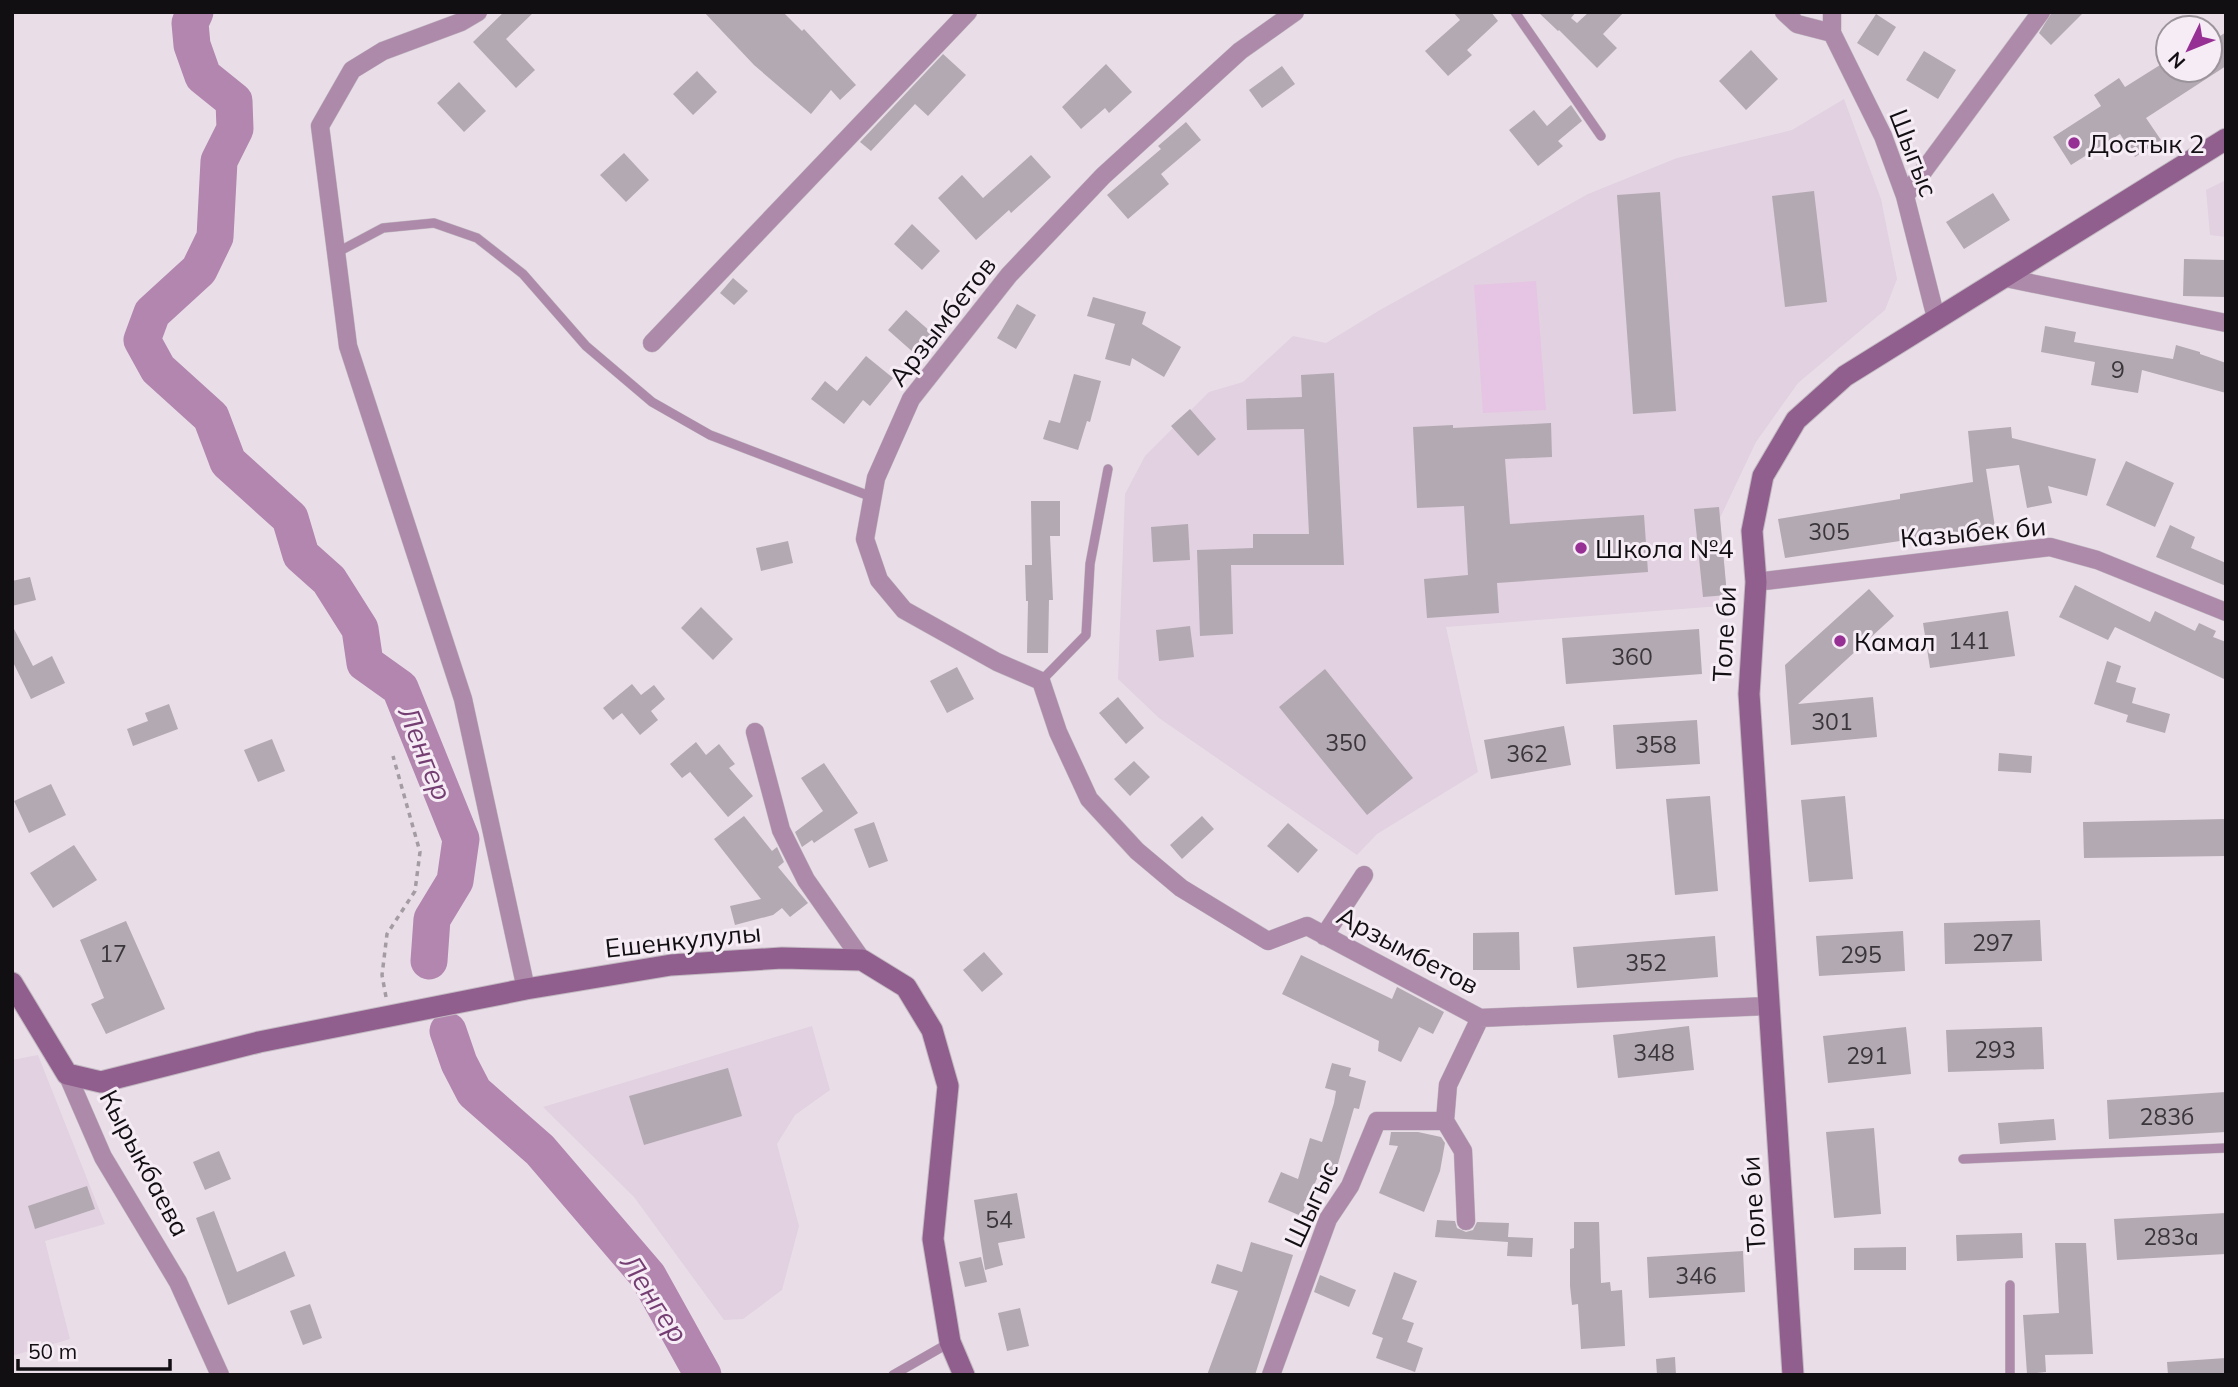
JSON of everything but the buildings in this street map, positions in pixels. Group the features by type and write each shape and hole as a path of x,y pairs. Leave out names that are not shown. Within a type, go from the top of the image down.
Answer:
{"main road":[{"name":"Толе би","path":"1793,1375 1749,694 1756,582 1752,531 1763,476 1796,420 1845,376 2226,139"},
{"name":"Ешенкулулы","path":"67,1074 101,1082 259,1042 526,989 671,965 782,958 862,960"},
{"path":"862,960 906,987 932,1030 948,1086 933,1239 950,1342 964,1375"},
{"name":"Кырыкбаева","path":"12,983 67,1074"}],"street":[{"path":"478,12 461,22 383,51 352,70 320,127 348,346 463,699 526,989"},
{"path":"652,342 968,12"},
{"name":"Арзымбетов","path":"1296,12 1240,51 1113,167 1009,275 911,399 876,478 872,497 865,539 878,580 904,610 997,662 1041,681 1058,732 1089,799 1137,851 1181,888 1268,941 1307,926 1480,1018 1768,1006"},
{"path":"1784,12 1797,24 1832,33"},
{"name":"Шыгыс","path":"1832,12 1832,33 1883,136 1905,196 1936,318"},
{"path":"1905,196 2041,12"},
{"path":"2001,277 2226,323"},
{"name":"Казыбек би","path":"1756,582 2050,547 2097,560 2226,611"},
{"path":"755,732 781,830 806,880 862,960"},
{"path":"1324,936 1364,876"},
{"path":"1466,1222 1463,1151 1445,1121 1448,1085 1480,1018"},
{"name":"Кырыкбаева","path":"67,1074 103,1157 178,1282 220,1375"},
{"name":"Шыгыс","path":"1271,1375 1328,1219 1350,1186 1377,1121 1445,1121"}],"lane":[{"path":"1515,12 1601,136"},
{"path":"336,253 383,229 434,223 477,238 523,274 586,346 652,402 710,435 872,497"},
{"path":"1041,681 1086,635 1090,564 1108,469"},
{"path":"1963,1159 2226,1147"},
{"path":"2010,1285 2010,1375"},
{"path":"893,1375 950,1342"}],"path":[{"path":"389,1017 382,975 387,934 415,891 420,852 393,756"}],"shaded area":[{"path":"1844,99 1881,199 1897,279 1885,310 1798,383 1756,442 1720,518 1726,584 1721,606 1446,627 1478,772 1377,834 1357,855 1159,718 1118,679 1125,494 1145,456 1209,392 1243,382 1293,336 1326,343 1588,194 1677,158 1792,130"},
{"path":"2226,180 2226,237 2210,235 2206,190"},
{"path":"1536,281 1546,410 1483,413 1474,285"},
{"path":"812,1026 830,1090 795,1115 777,1144 799,1226 782,1290 743,1319 724,1320 634,1197 543,1107"},
{"path":"38,1055 105,1224 45,1241 70,1339 12,1356 12,1060"}],"waterway":[{"name":"Ленгер","path":"195,12 190,23 192,45 203,76 234,101 235,129 219,161 215,237 199,270 152,313 142,340 158,369 211,417 228,462 290,518 301,555 329,580 360,629 365,663 400,688 461,839 455,881 432,919 429,961"},
{"name":"Ленгер","path":"448,1031 459,1063 474,1092 540,1150 648,1276 703,1375"}],"place":[{"name":"Достык 2","path":"2074,143"},
{"name":"Школа №4","path":"1581,548"},
{"name":"Камал","path":"1840,641"}]}
